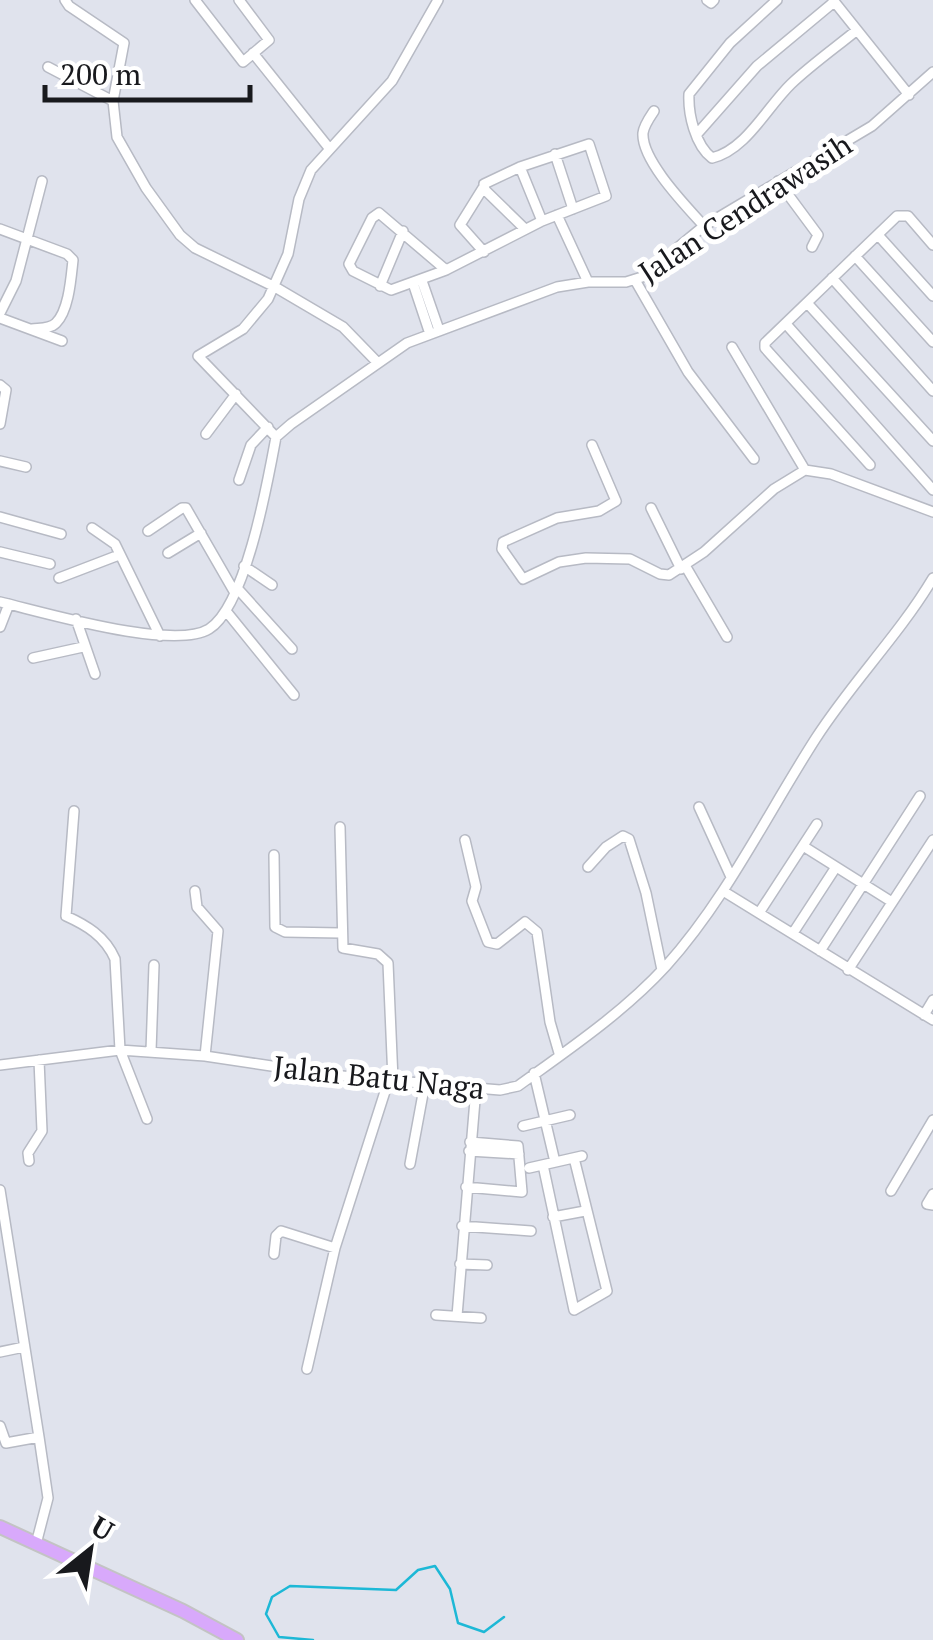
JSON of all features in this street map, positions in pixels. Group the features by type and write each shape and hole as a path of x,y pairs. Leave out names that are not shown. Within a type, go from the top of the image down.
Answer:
{"highway":[{"path":"0,1527 183,1610 236,1640"}],"street":[{"path":"65,0 124,43 113,101 115,128 122,149 180,235 195,248 343,327 377,362"},
{"path":"195,0 242,62 269,40 239,0"},
{"path":"0,626 4,603 160,636 204,632 226,611 266,492 276,437 198,356 243,329 276,288 303,186 328,148 392,81 438,0"},
{"path":"707,0 714,0"},
{"path":"777,0 730,43 689,94 697,134 706,154 718,157 746,136 789,86 857,30"},
{"path":"697,134 758,66 834,1 909,95"},
{"path":"252,53 328,148"},
{"path":"48,67 113,101"},
{"name":"Jalan Cendrawasih","path":"276,437 407,343 558,287 636,280 704,226 862,132 933,72"},
{"path":"654,111 643,132 646,148 666,181 704,226"},
{"path":"446,270 384,215 376,214 349,264 389,290 446,270 484,252 542,221 606,196 589,144 490,179 460,226 484,252"},
{"path":"555,154 574,209"},
{"path":"520,167 542,221"},
{"path":"778,181 818,236 812,247"},
{"path":"42,182 16,280 0,315 62,341"},
{"path":"483,188 524,230"},
{"path":"870,465 765,348 768,339 902,214 933,245"},
{"path":"557,216 588,282"},
{"path":"0,229 68,254 73,262 58,320 50,327 32,329"},
{"path":"380,286 403,231"},
{"path":"878,235 933,296"},
{"path":"856,256 933,342"},
{"path":"832,278 933,391"},
{"path":"636,280 688,372 754,459"},
{"path":"417,282 434,332"},
{"path":"808,304 933,441"},
{"path":"786,324 933,490"},
{"path":"732,347 805,470"},
{"path":"0,385 6,390 0,423"},
{"path":"206,434 236,394"},
{"path":"240,480 251,445 268,428"},
{"path":"592,445 620,499 599,512 571,514 506,540 502,549 524,579 573,559 630,559 665,575 684,568 774,489 805,470 832,474 933,512"},
{"path":"0,462 26,468"},
{"path":"148,531 184,507 236,590 292,649"},
{"path":"651,508 726,637"},
{"path":"0,517 61,534"},
{"path":"92,528 110,539 160,636"},
{"path":"168,553 201,532"},
{"path":"0,552 50,564"},
{"path":"58,578 119,554"},
{"path":"244,566 272,585"},
{"name":"Jalan Batu Naga","path":"0,1065 120,1050 151,1051 331,1075 514,1088 618,1010 662,970 723,891 816,739 933,578"},
{"path":"226,611 294,695"},
{"path":"76,619 95,674"},
{"path":"33,658 83,647"},
{"path":"820,951 920,796"},
{"path":"699,807 731,878"},
{"path":"74,811 66,916 86,923 110,946 115,959 120,1050 147,1119"},
{"path":"760,913 817,824"},
{"path":"307,1370 336,1248 391,1079 388,964 378,954 346,951 340,932 340,827"},
{"path":"588,867 614,842 623,836 629,839 646,892 662,970"},
{"path":"466,840 476,887 472,902 488,942 497,944 525,922 537,932 550,1022 559,1054"},
{"path":"848,970 933,840"},
{"path":"802,846 892,902"},
{"path":"274,856 276,927 284,932 340,932"},
{"path":"793,934 836,867"},
{"path":"195,891 198,907 218,931 206,1056"},
{"path":"723,891 929,1017 933,1000"},
{"path":"151,1051 154,965"},
{"path":"29,1161 28,1152 42,1131 39,1060"},
{"path":"530,1168 549,1164 578,1157 586,1211 607,1291 574,1310 553,1217 549,1164 546,1120 534,1073"},
{"path":"410,1164 425,1083"},
{"path":"457,1316 476,1088"},
{"path":"523,1126 570,1114"},
{"path":"891,1191 933,1120"},
{"path":"466,1187 521,1193 518,1146 469,1147"},
{"path":"0,1190 5,1254 48,1498 36,1544"},
{"path":"933,1194 927,1204 933,1205"},
{"path":"553,1217 586,1211"},
{"path":"462,1226 531,1231"},
{"path":"274,1254 276,1236 281,1231 336,1248"},
{"path":"460,1264 488,1266"},
{"path":"436,1315 481,1318"},
{"path":"0,1352 24,1348"},
{"path":"0,1426 6,1443 38,1437"}],"waterway":[{"path":"313,1640 279,1637 266,1614 272,1597 290,1586 396,1590 418,1570 435,1566 450,1589 458,1623 484,1632 504,1617"}]}
